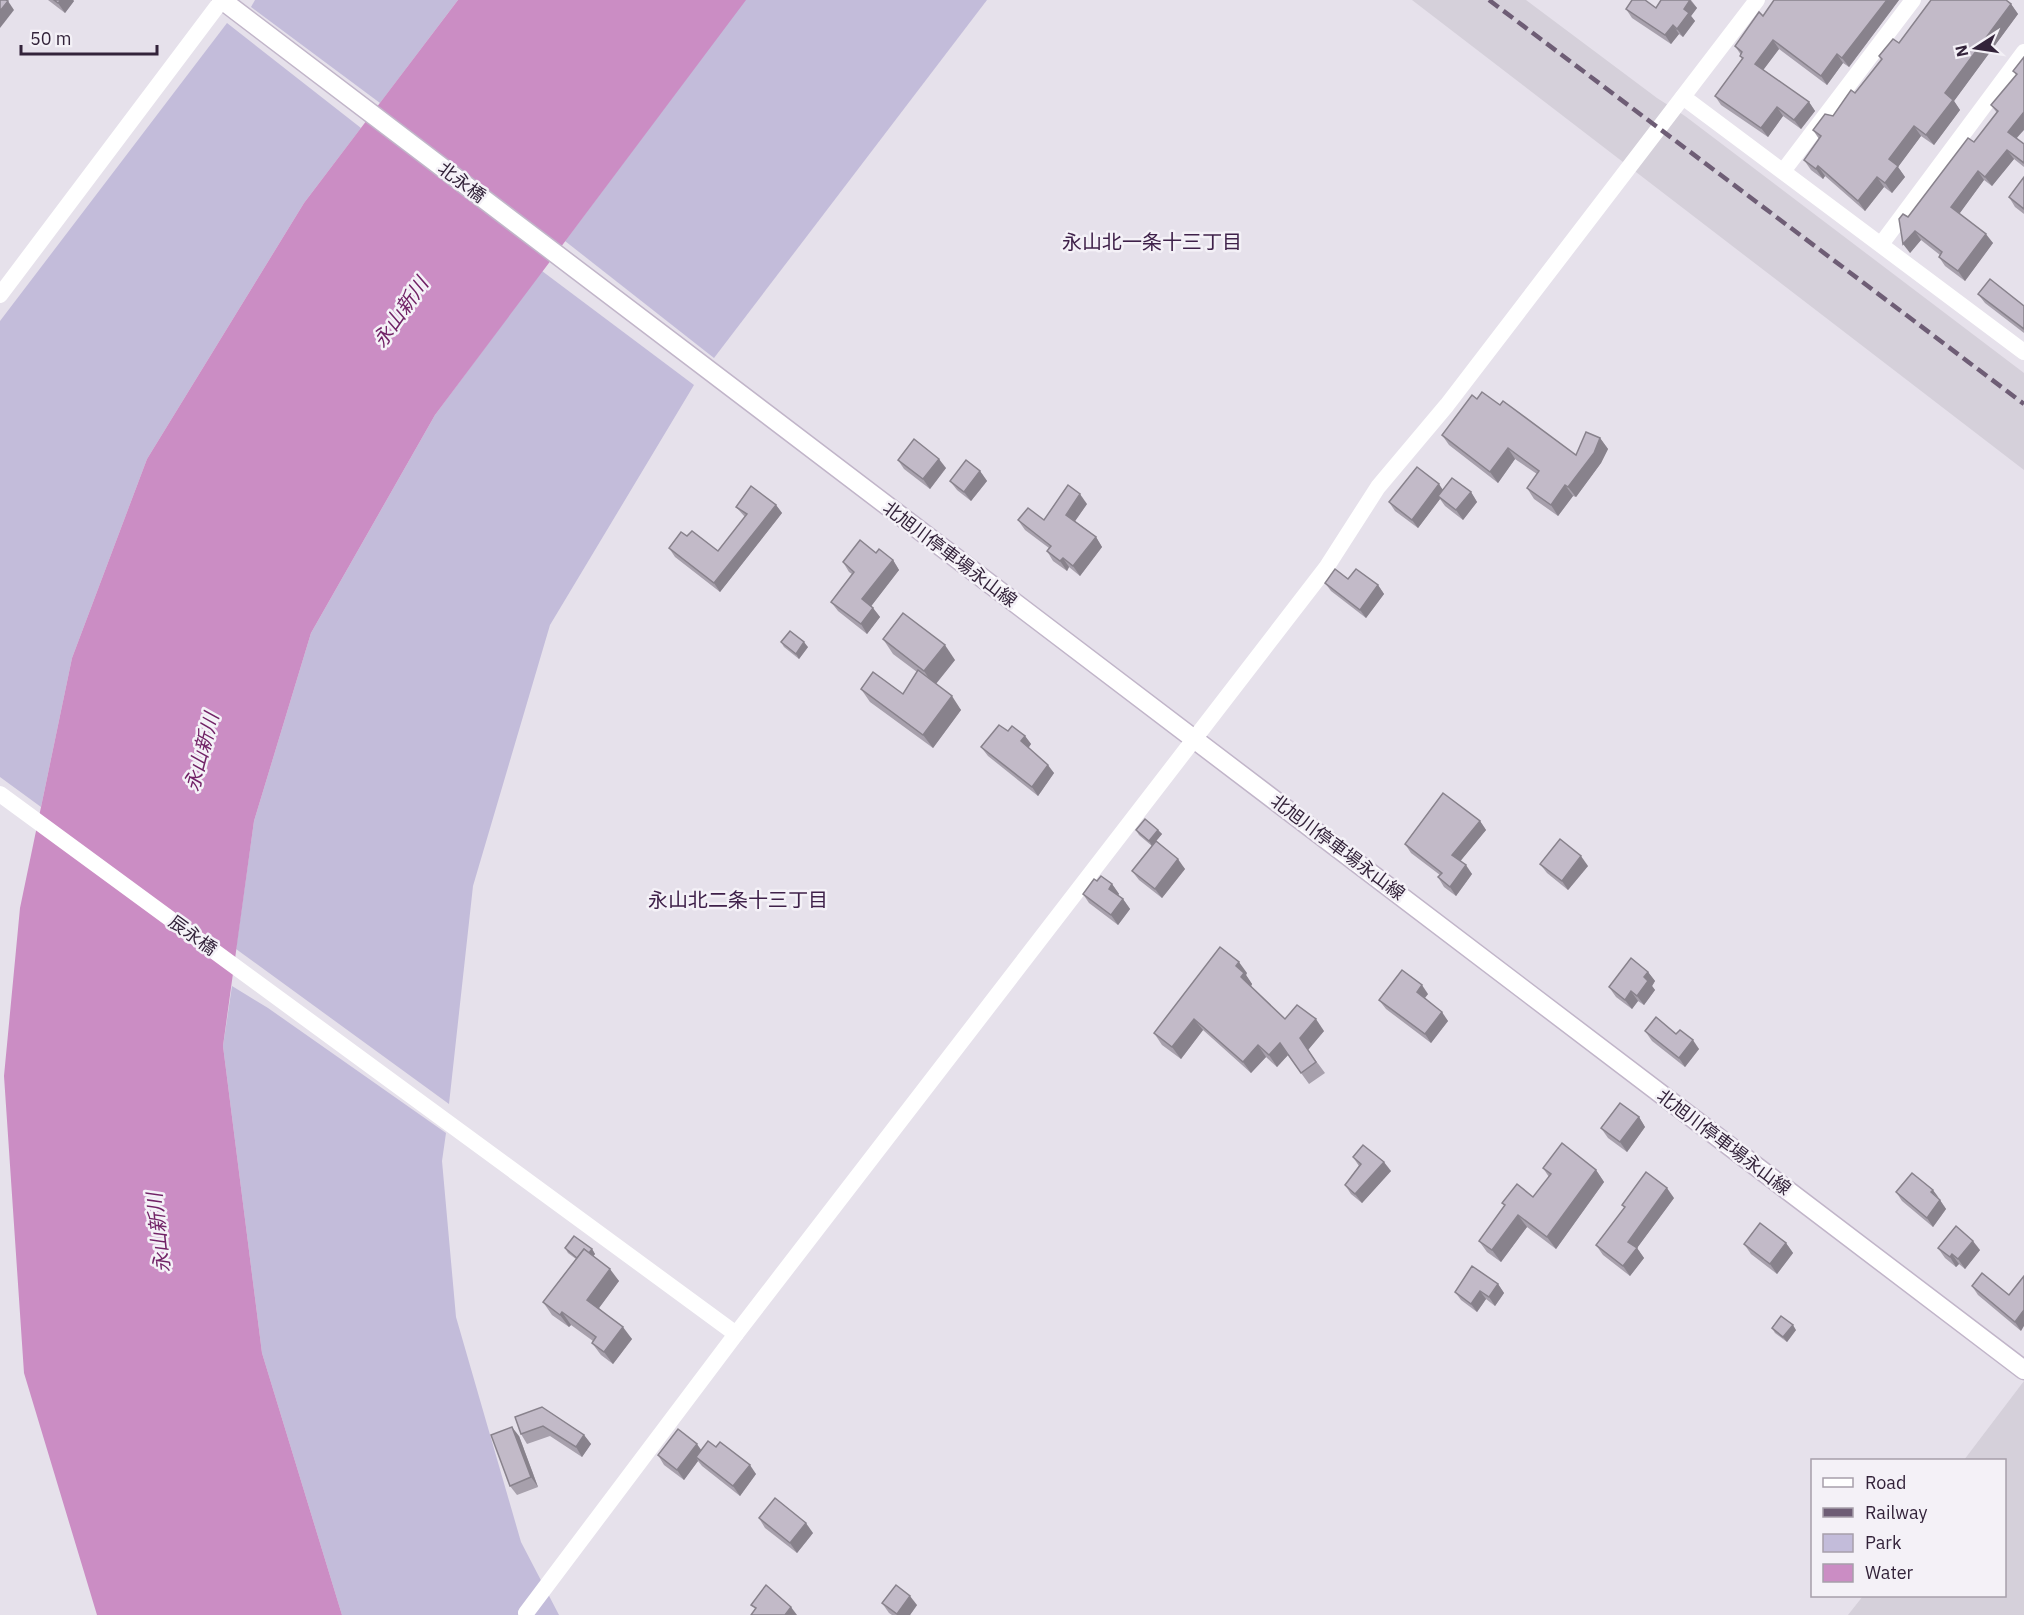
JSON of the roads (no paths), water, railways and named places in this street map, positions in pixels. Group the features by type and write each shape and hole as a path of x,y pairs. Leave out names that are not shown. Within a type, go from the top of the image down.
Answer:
{"main road":[{"name":"北永橋","path":"229,2 273,39 650,326"},
{"name":"北旭川停車場永山線","path":"650,326 2024,1370"}],"street":[{"path":"526,1613 736,1334 1326,568 1378,487 1448,405 1756,0"},
{"path":"1784,170 1913,0"},
{"path":"0,295 229,2"},
{"path":"1882,243 2024,52"},
{"path":"1683,97 1882,243 2024,352"},
{"name":"辰永橋","path":"0,794 736,1334"}],"water":[{"name":"永山新川","path":"458,0 746,0 435,415 311,633 254,821 223,1046 262,1353 342,1615 97,1615 24,1373 4,1076 20,908 72,658 147,459 304,203"}],"railway":[{"path":"1489,0 2024,404"}],"district":[{"name":"永山北一条十三丁目","path":"1152,241"},
{"name":"永山北二条十三丁目","path":"738,899"}]}
